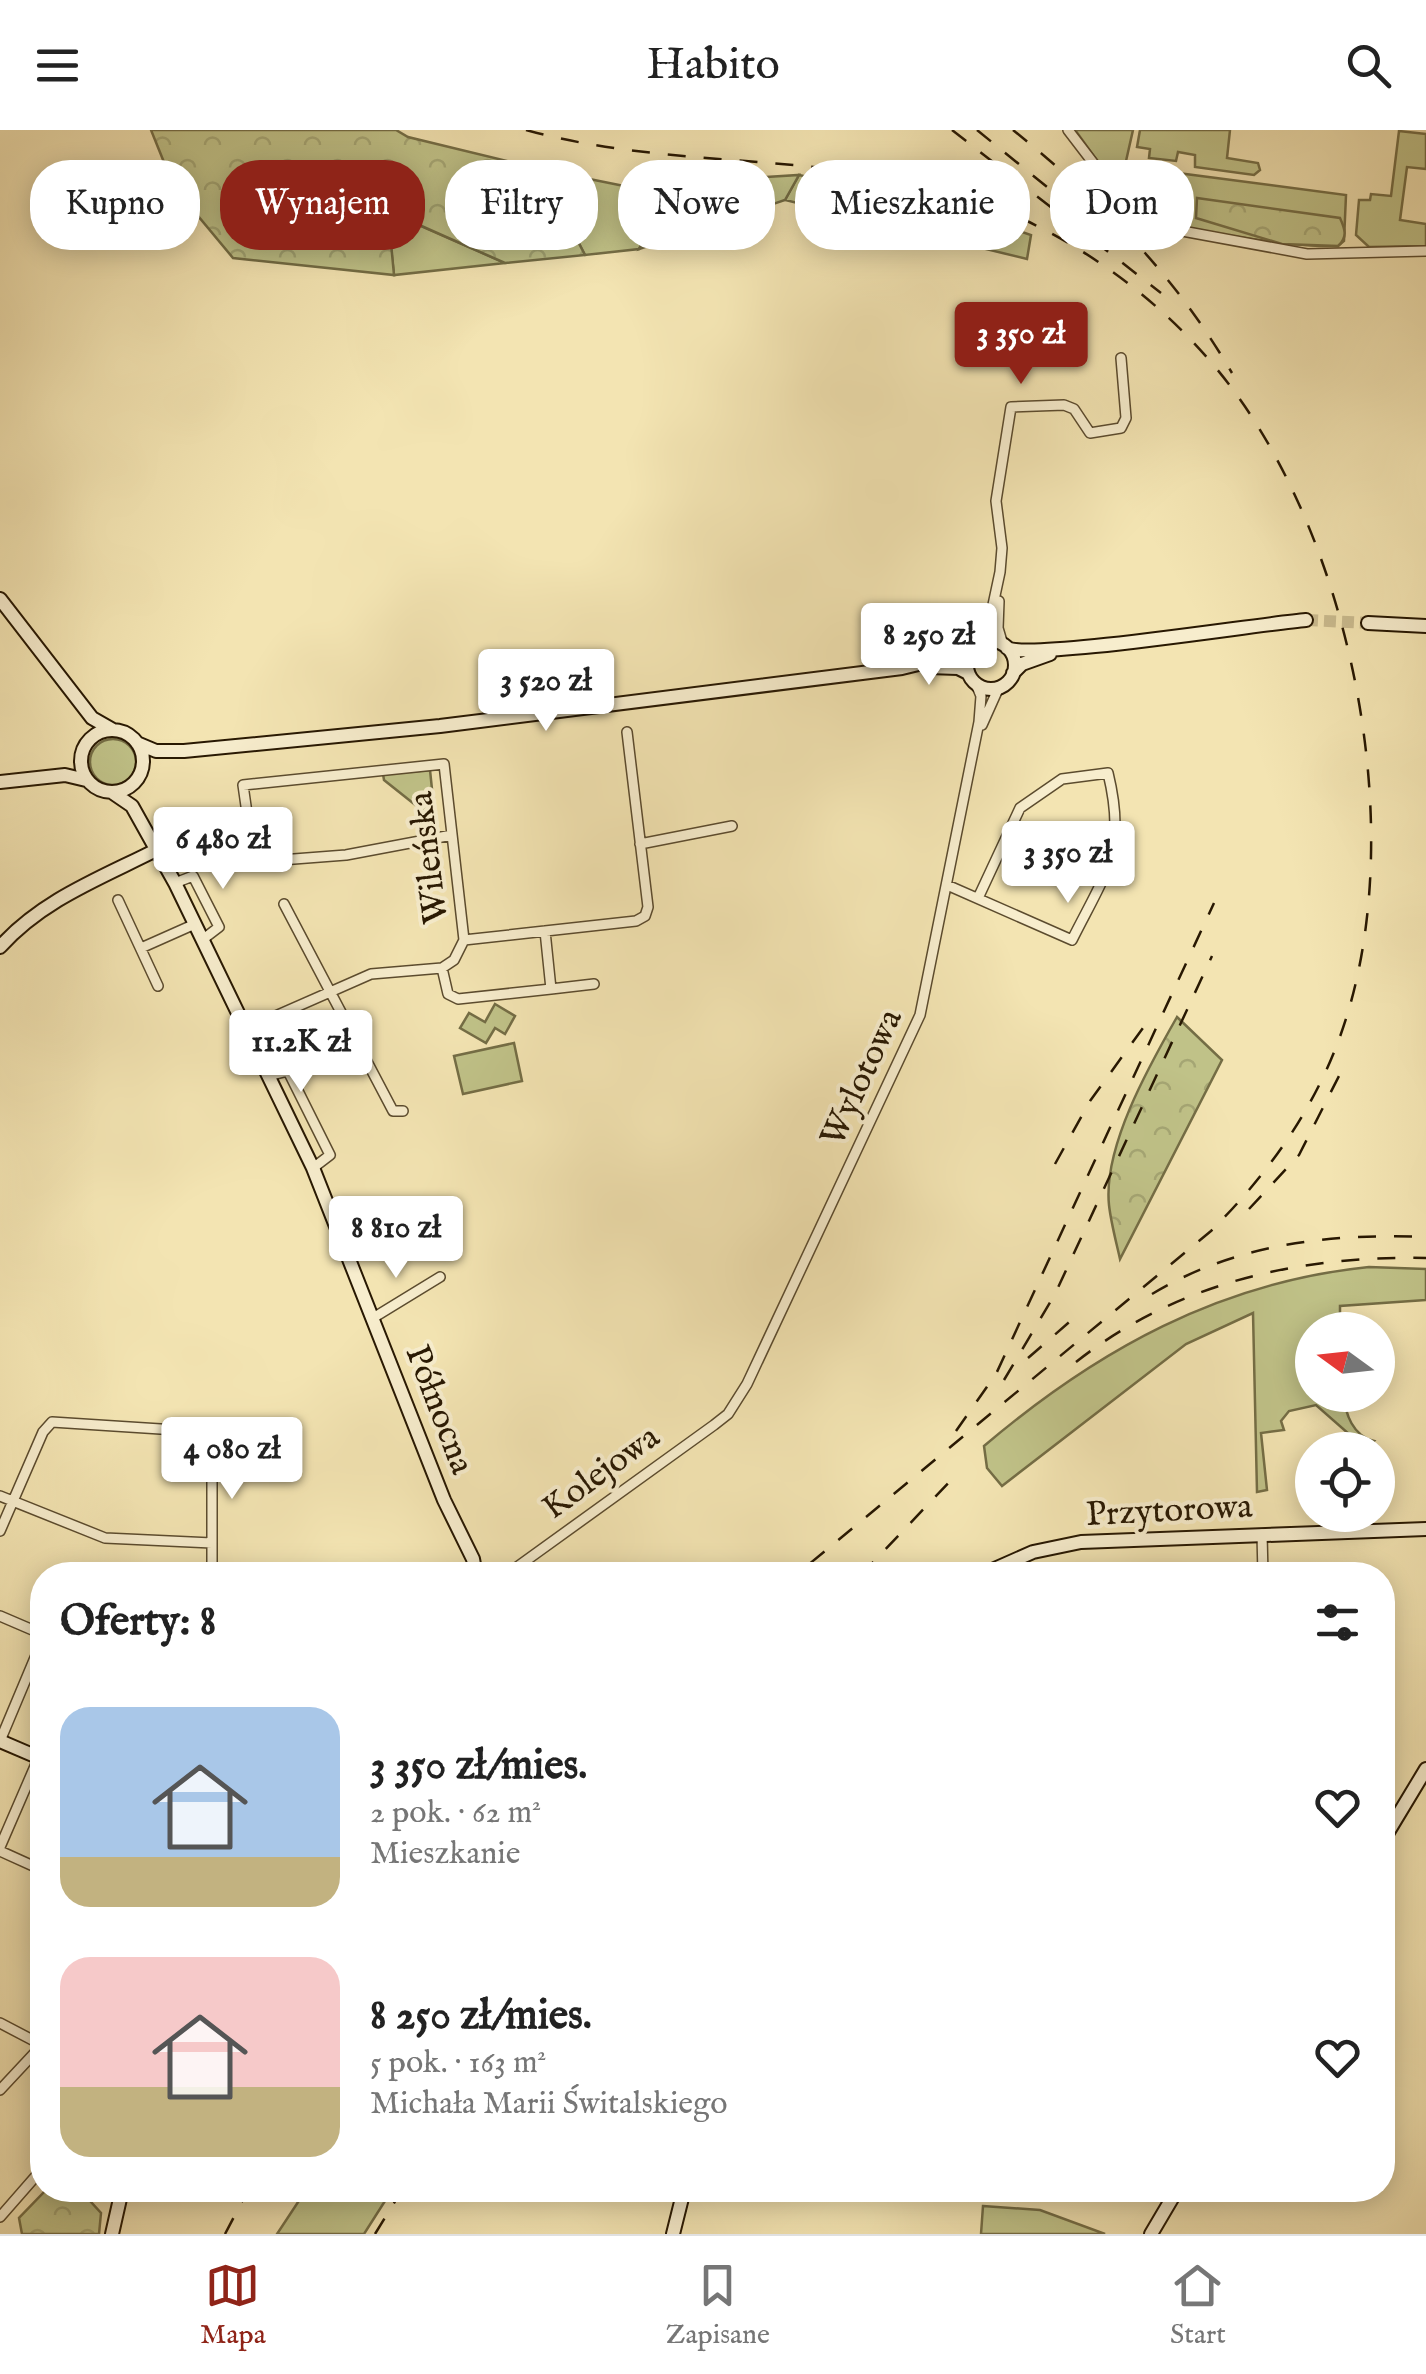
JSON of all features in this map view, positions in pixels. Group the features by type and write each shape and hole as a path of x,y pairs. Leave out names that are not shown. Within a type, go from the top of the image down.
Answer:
{"street":[{"path":"1068,130 1117,194 1139,214 1166,228 1307,254 1426,251"},
{"path":"1013,673 1014,659 997,622 1002,548 997,517 1011,408 1064,405 1074,409 1090,433 1122,428 1126,418 1121,358"},
{"path":"972,678 976,647 987,633 998,583"},
{"path":"0,599 95,721 156,751 425,727 902,668 948,666 999,687 1022,664 1066,648"},
{"path":"902,668 976,647 1005,646 1020,652 1306,620"},
{"path":"1368,623 1426,626"},
{"name":"Wylotowa","path":"728,1414 747,1384 920,1015 975,741 981,696 972,678"},
{"name":"Wylotowa","path":"975,741 999,687"},
{"path":"70,689 85,727 86,780"},
{"path":"44,776 74,763 98,734 115,730"},
{"path":"464,940 636,921 645,916 628,732"},
{"path":"137,742 142,757 138,778"},
{"path":"0,782 44,776 86,780 113,793 138,778 148,764 184,751"},
{"name":"Wileńska","path":"246,1029 371,974 442,968 454,960 464,940 444,764 244,785 248,820 268,861 346,855 452,836"},
{"path":"946,885 979,896 1072,940 1115,855 1119,817 1108,774 1062,780 1020,808 979,896"},
{"name":"Północna","path":"138,778 140,802 158,849"},
{"name":"Północna","path":"113,793 130,802 158,849 313,1168 444,1500 474,1562"},
{"path":"640,844 732,826"},
{"path":"0,947 34,915 68,892 158,849"},
{"path":"176,884 193,876 219,926 202,940"},
{"path":"118,900 158,986"},
{"path":"284,904 332,988 392,1111 403,1111"},
{"path":"140,948 195,924"},
{"path":"545,931 551,989"},
{"path":"442,968 448,994 458,998 594,984"},
{"path":"268,1076 288,1071 330,1155 313,1168"},
{"path":"338,1230 387,1214 397,1238"},
{"path":"374,1318 440,1277"},
{"name":"Kolejowa","path":"524,1562 728,1414"},
{"path":"0,1532 43,1432 52,1422 211,1434 212,1562"},
{"path":"0,1496 105,1538 212,1543"},
{"name":"Przytorowa","path":"1010,1562 1033,1552 1081,1542 1426,1529"},
{"path":"1262,1534 1263,1562"},
{"path":"0,1616 30,1632"},
{"path":"30,1667 0,1741 30,1753"},
{"path":"1395,1820 1426,1769"},
{"path":"30,1782 0,1849 30,1864"},
{"path":"0,2023 30,2039"},
{"path":"0,2090 30,2058"},
{"path":"0,2217 30,2183"},
{"path":"112,2234 119,2202"},
{"path":"672,2234 681,2202"},
{"path":"1151,2234 1170,2202"}],"green space":[{"path":"151,130 396,130 408,137 503,160 445,160 445,236 425,227 425,160 220,160 220,242 200,218 200,160 163,160"},
{"path":"1075,130 1133,130 1126,160 1097,160"},
{"path":"1140,130 1230,130 1227,158 1258,163 1260,170 1254,175 1195,167 1195,155 1178,152 1176,160 1149,158 1150,149 1137,147"},
{"path":"1399,131 1426,134 1426,169 1407,167 1400,220 1426,224 1426,246 1369,247 1356,235 1359,200 1370,200 1371,194 1391,196"},
{"path":"795,175 785,200 775,203 775,177"},
{"path":"1194,175 1346,195 1344,241 1338,246 1194,229"},
{"path":"598,181 618,185 618,250 630,250 585,255 582,250 598,250"},
{"path":"795,182 795,202 785,200"},
{"path":"1197,198 1340,218 1344,236 1338,246 1282,244 1196,218"},
{"path":"425,228 445,237 445,250 476,250 505,263 394,275 391,250 425,250"},
{"path":"226,250 392,250 394,275 233,258"},
{"path":"476,250 582,250 585,255 505,263"},
{"path":"990,250 1028,250 1027,259"},
{"path":"113,739 130,745 136,762 130,779 113,785 96,779 90,762 96,745"},
{"path":"430,770 433,819 384,780 383,774"},
{"path":"495,1004 515,1016 505,1034 495,1028 486,1043 460,1028 469,1013 485,1022"},
{"path":"1177,1017 1222,1060 1120,1259 1109,1205 1113,1158 1130,1108"},
{"path":"514,1043 522,1081 463,1094 454,1056"},
{"path":"1369,1267 1426,1269 1426,1300 1340,1306 1340,1312 1295,1312 1295,1410 1281,1421 1284,1430 1261,1433 1267,1490 1257,1492 1253,1313 1186,1344 1002,1486 987,1468 984,1446 1027,1411 1116,1351 1212,1305 1314,1275"},
{"path":"1324,1412 1347,1412 1359,1432 1347,1432"},
{"path":"34,2202 91,2202 101,2213 99,2234 22,2234 19,2218"},
{"path":"298,2202 384,2202 364,2234 277,2234"},
{"path":"983,2206 1040,2210 1105,2234 981,2234"}],"tunnel":[{"path":"1306,620 1368,623"}],"railway":[{"path":"526,130 652,153 841,170 904,180 965,196 1025,220 1115,274 1170,319 1218,370 1280,465 1315,541 1341,624 1360,710 1370,797 1370,883 1360,965 1327,1069 1285,1143 1211,1231 812,1562"},
{"path":"952,130 1161,293"},
{"path":"977,130 1050,189"},
{"path":"1013,130 1134,241 1185,302 1232,373"},
{"path":"956,1431 996,1374 1214,903"},
{"path":"1004,1380 1055,1294 1212,956"},
{"path":"1055,1164 1090,1101 1148,1021"},
{"path":"1249,1209 1299,1155 1340,1074"},
{"path":"1152,1294 1216,1263 1284,1245 1354,1237 1426,1237"},
{"path":"1076,1362 1155,1312 1241,1279 1332,1262 1426,1258"},
{"path":"1028,1358 1082,1311"},
{"path":"873,1562 955,1476"},
{"path":"225,2234 242,2202"},
{"path":"375,2234 395,2202"}]}
